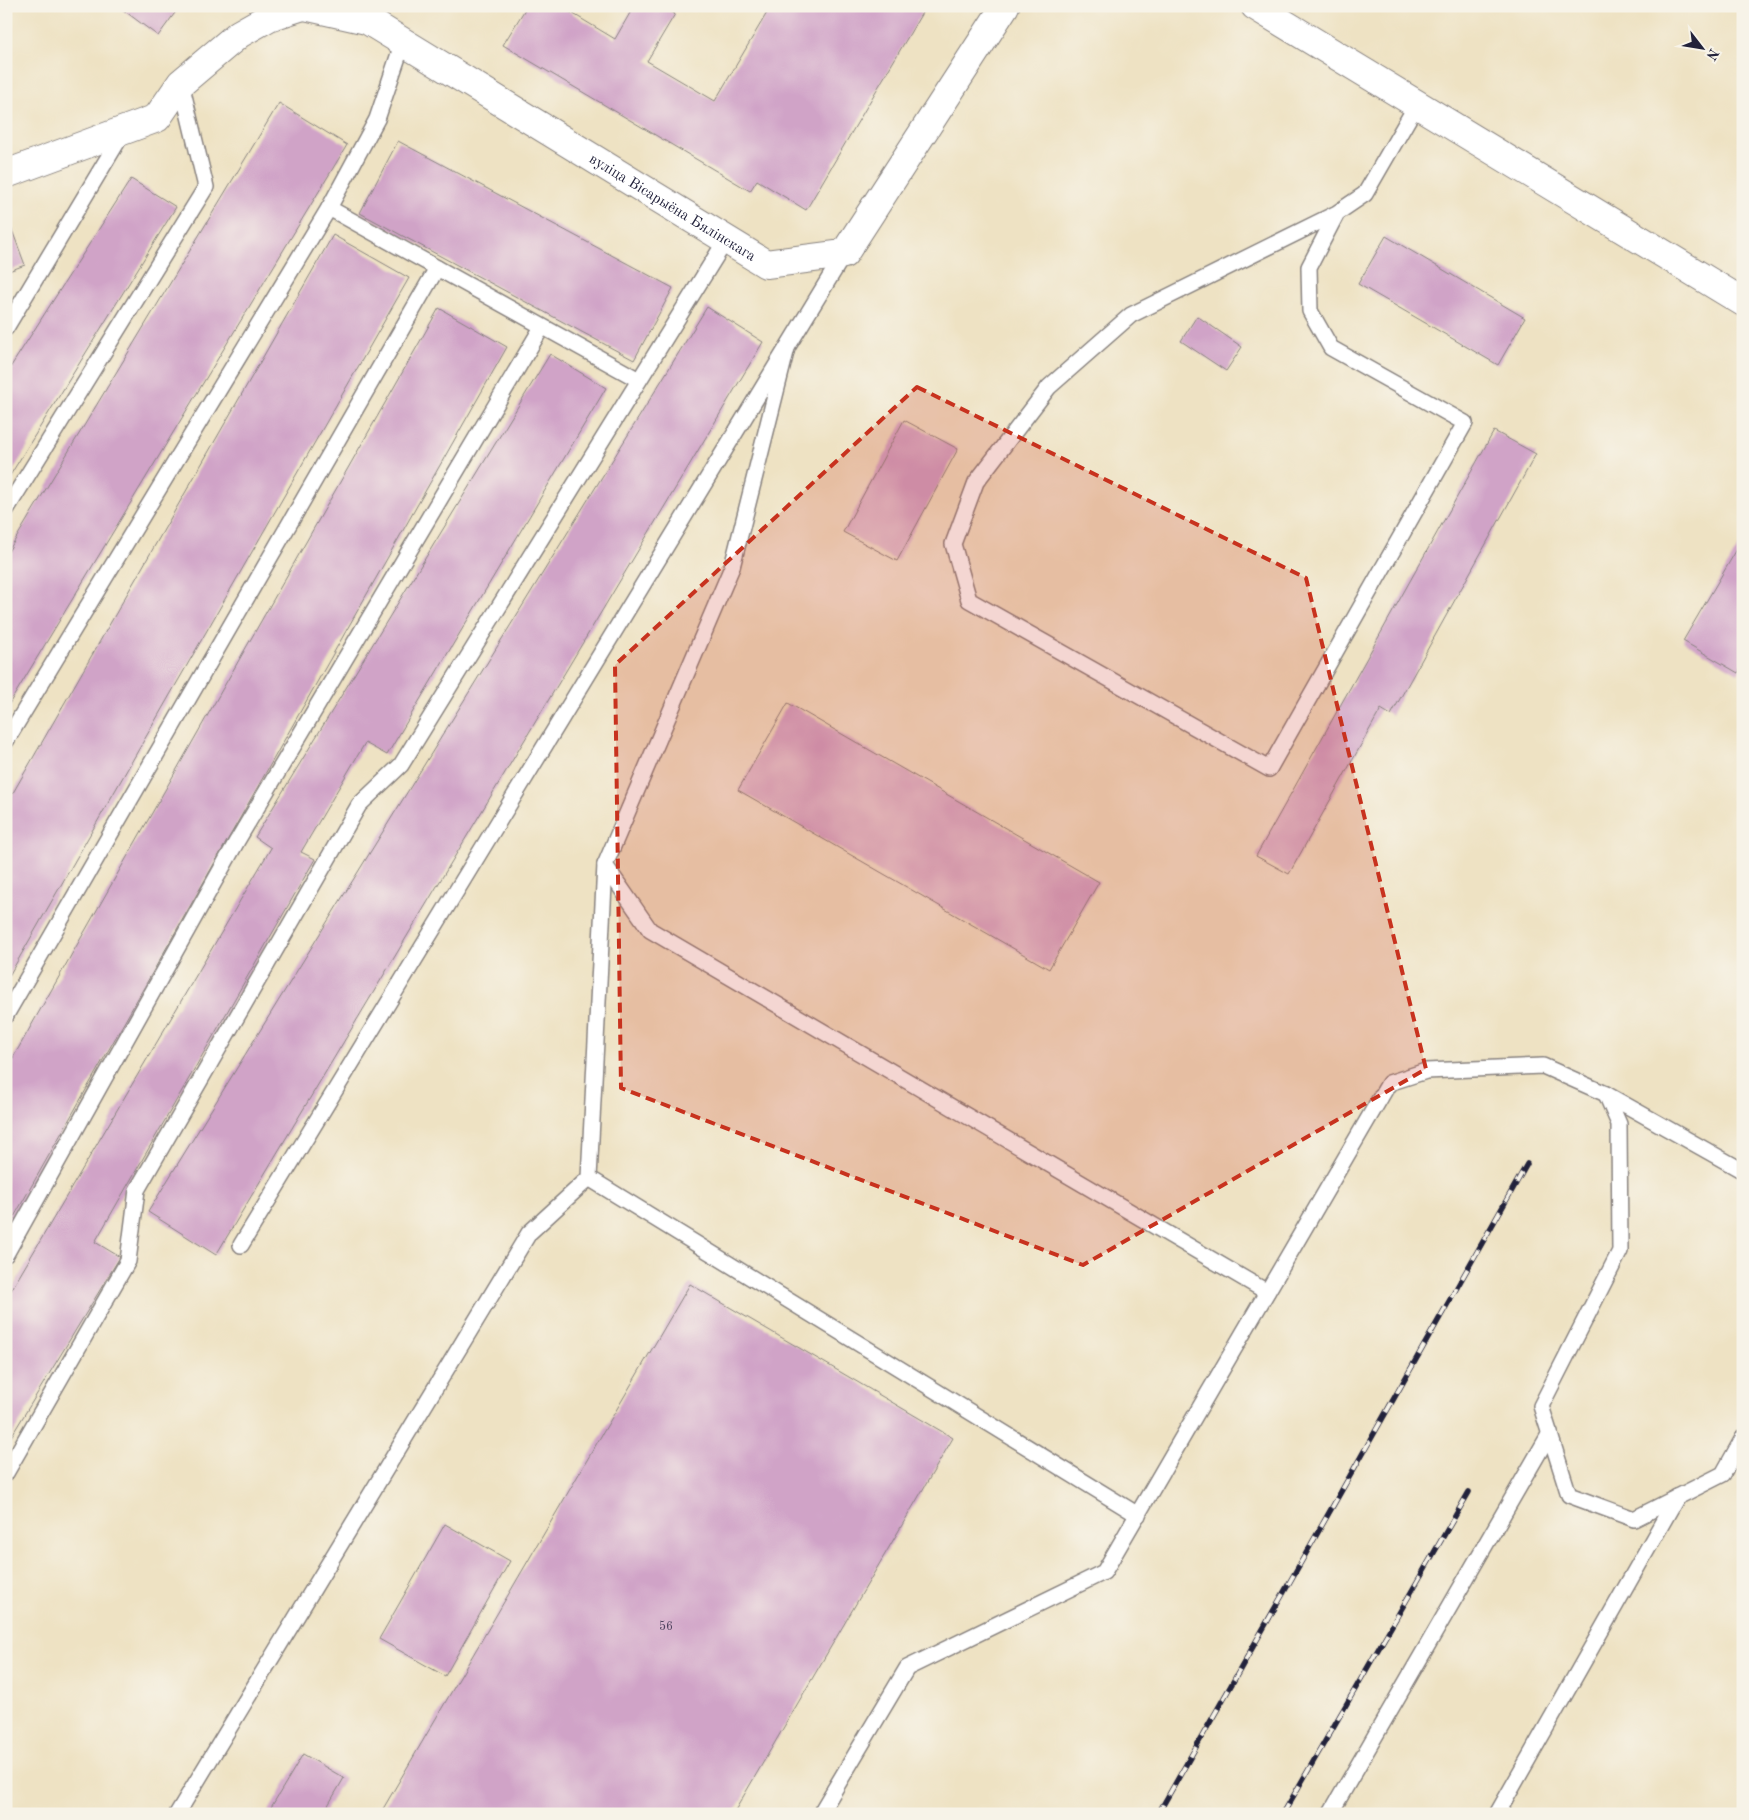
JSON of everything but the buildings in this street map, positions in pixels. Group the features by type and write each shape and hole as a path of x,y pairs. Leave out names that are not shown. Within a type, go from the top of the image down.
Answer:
{"street":[{"name":"вуліца Вісарыёна Бялінскага","path":"6,174 157,118 181,83 239,34 269,17 304,6 366,13 403,42 766,264 844,254"},
{"path":"844,254 1005,6"},
{"path":"1255,6 1743,302"}],"lane":[{"path":"6,741 329,208 376,119 403,42"},
{"path":"6,510 206,186 181,83"},
{"path":"1337,213 1309,267 1310,311 1331,348 1465,423 1269,770 969,600 953,544 976,482 1049,387 1132,315 1337,213 1365,194 1417,104"},
{"path":"6,328 11,316 125,130"},
{"path":"329,208 639,380"},
{"path":"6,1474 128,1261 137,1190 359,805 400,765 726,240"},
{"path":"242,1245 844,254"},
{"path":"6,1015 437,268"},
{"path":"6,1254 238,841 542,326"},
{"path":"177,1814 529,1233 589,1178 605,865 732,566 786,348"},
{"path":"605,865 650,930 1267,1292"},
{"path":"820,1814 907,1668 1104,1572 1389,1083 1426,1071 1543,1066 1606,1094 1743,1171"},
{"path":"1606,1094 1618,1124 1620,1251 1541,1406 1569,1495 1634,1519 1723,1474 1743,1438"},
{"path":"589,1178 1138,1514"},
{"path":"1330,1814 1550,1434"},
{"path":"1497,1814 1677,1497"}],"highlighted area":[{"path":"917,387 1306,578 1426,1069 1083,1265 621,1088 615,665"}],"railway":[{"path":"1158,1814 1527,1164"},
{"path":"1283,1814 1469,1492"}]}
